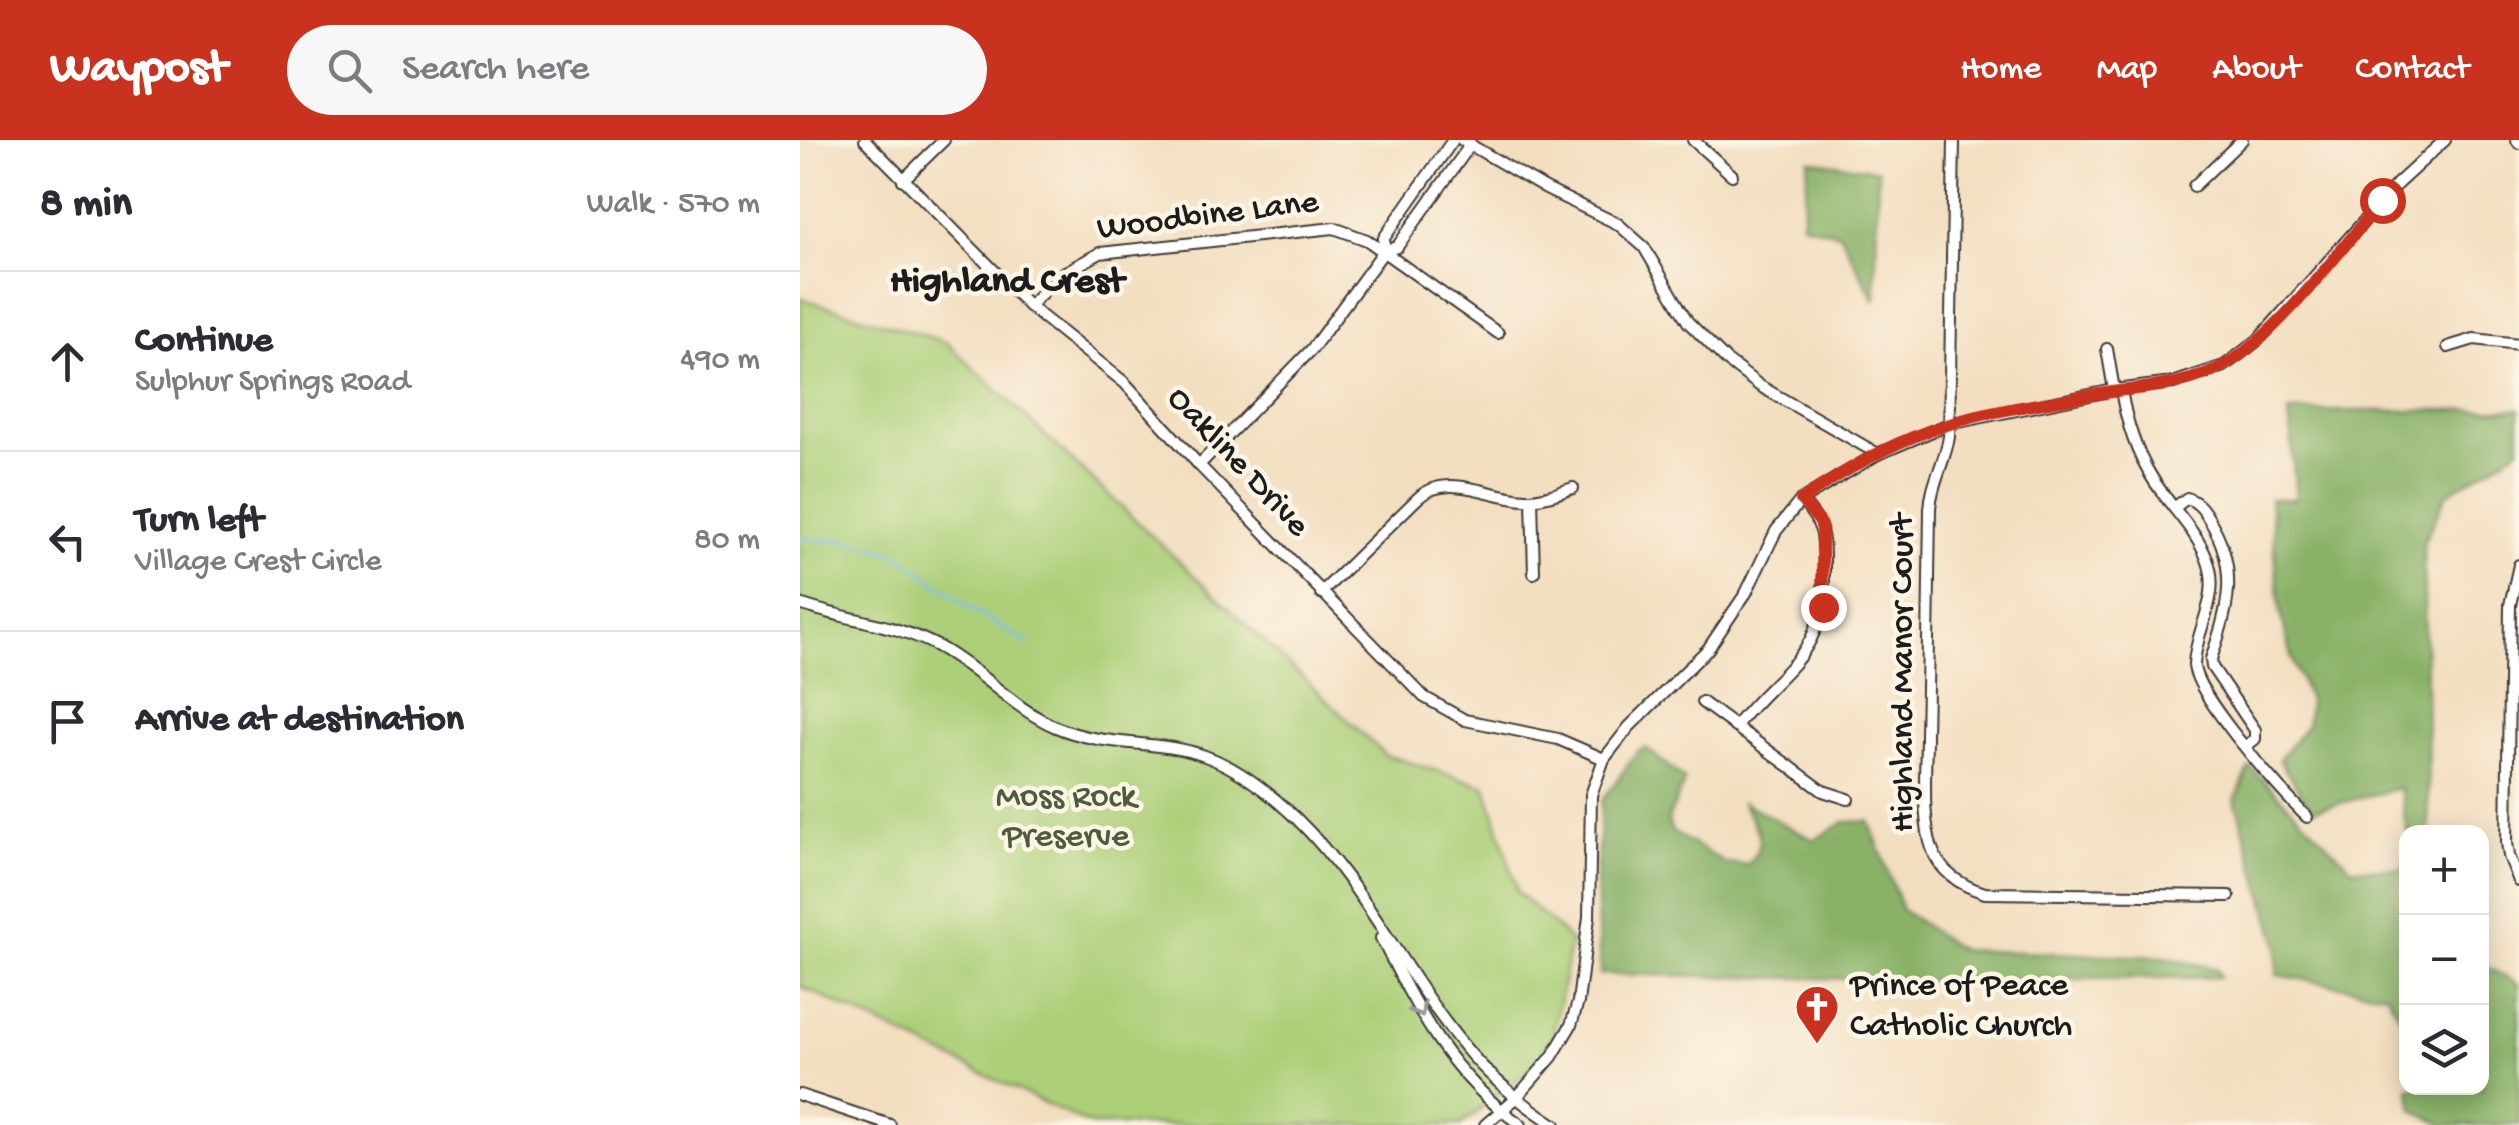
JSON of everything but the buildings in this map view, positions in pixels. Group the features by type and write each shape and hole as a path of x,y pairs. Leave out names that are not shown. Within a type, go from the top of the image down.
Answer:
{"street":[{"name":"Oakline Drive","path":"865,140 1029,306 1111,370 1321,593 1437,706 1464,720 1558,739 1604,759"},
{"path":"903,180 944,140"},
{"path":"1199,465 1312,349 1384,251 1384,238 1453,140"},
{"path":"1693,140 1732,175"},
{"name":"Highland Manor Court","path":"1954,140 1949,424 1947,450 1930,495 1926,784 1929,838 1940,865 1960,884 1985,893 2228,896"},
{"path":"2194,186 2242,140"},
{"path":"1486,1125 1516,1098 1572,1025 1589,917 1591,796 1604,759 1629,728 1708,649 1746,593 1776,532 1801,500 1878,454 1949,424 2202,375 2243,352 2281,317 2397,184 2445,140"},
{"path":"1384,251 1397,247 1468,142 1546,189 1618,224 1644,247 1688,322 1726,360 1760,386 1878,454"},
{"path":"1416,192 1430,201"},
{"name":"Woodbine Lane","path":"1029,306 1071,267 1084,259 1121,249 1322,227 1356,234 1498,333"},
{"path":"2448,347 2474,338 2519,344"},
{"path":"2107,349 2141,457 2195,536 2210,570 2212,601 2194,664 2196,673 2214,706 2306,817"},
{"path":"1321,593 1434,487 1455,486 1532,499 1573,488"},
{"path":"2174,508 2187,498 2198,502 2225,552 2228,601 2211,659 2212,667 2255,730 2255,739 2246,746"},
{"path":"1532,499 1534,573"},
{"path":"1735,727 1802,656 1820,621 1824,541 1820,522 1801,500"},
{"path":"2519,566 2510,604 2507,843 2519,881"},
{"path":"800,604 909,633 936,645 1056,727 1109,743 1204,755 1232,769 1297,820 1358,892 1462,1045 1516,1098 1555,1125"},
{"path":"1702,702 1823,791 1848,799"},
{"path":"1358,892 1434,1036 1468,1082 1521,1125"},
{"path":"800,1094 890,1125"}],"green space":[{"path":"1809,160 1878,170 1875,301 1840,234 1802,223"},
{"name":"Moss Rock Preserve","path":"800,298 946,342 1385,755 1486,786 1518,893 1571,941 1553,1034 1535,1065 1461,1125 1090,1125 800,986"},
{"path":"2519,409 2519,449 2447,494 2423,543 2429,825 2406,825 2400,788 2312,810 2279,760 2307,725 2309,700 2292,660 2280,609 2270,499 2296,499 2289,412"},
{"path":"1646,748 1685,780 1668,819 1671,831 1725,863 1747,865 1760,840 1742,802 1814,840 1845,822 1869,821 1902,910 1960,950 2166,957 2216,969 2220,977 1950,981 1600,974 1596,878 1602,801 1638,751"},
{"path":"2250,767 2352,868 2399,869 2399,1014 2387,994 2277,975 2278,945 2235,800"},
{"path":"2489,968 2519,983 2519,1125 2444,1125 2413,1110 2410,1095 2489,1095"}],"waterway":[{"path":"800,538 849,541 895,553 1028,644"}],"place":[{"name":"Prince of Peace Catholic Church","path":"1817,1045"}],"district":[{"name":"Highland Crest","path":"1007,283"}],"route":[{"path":"1823,607 1822,530 1801,500 1878,454 1949,424 2114,390 2173,383 2224,366 2281,317 2382,200"}]}
